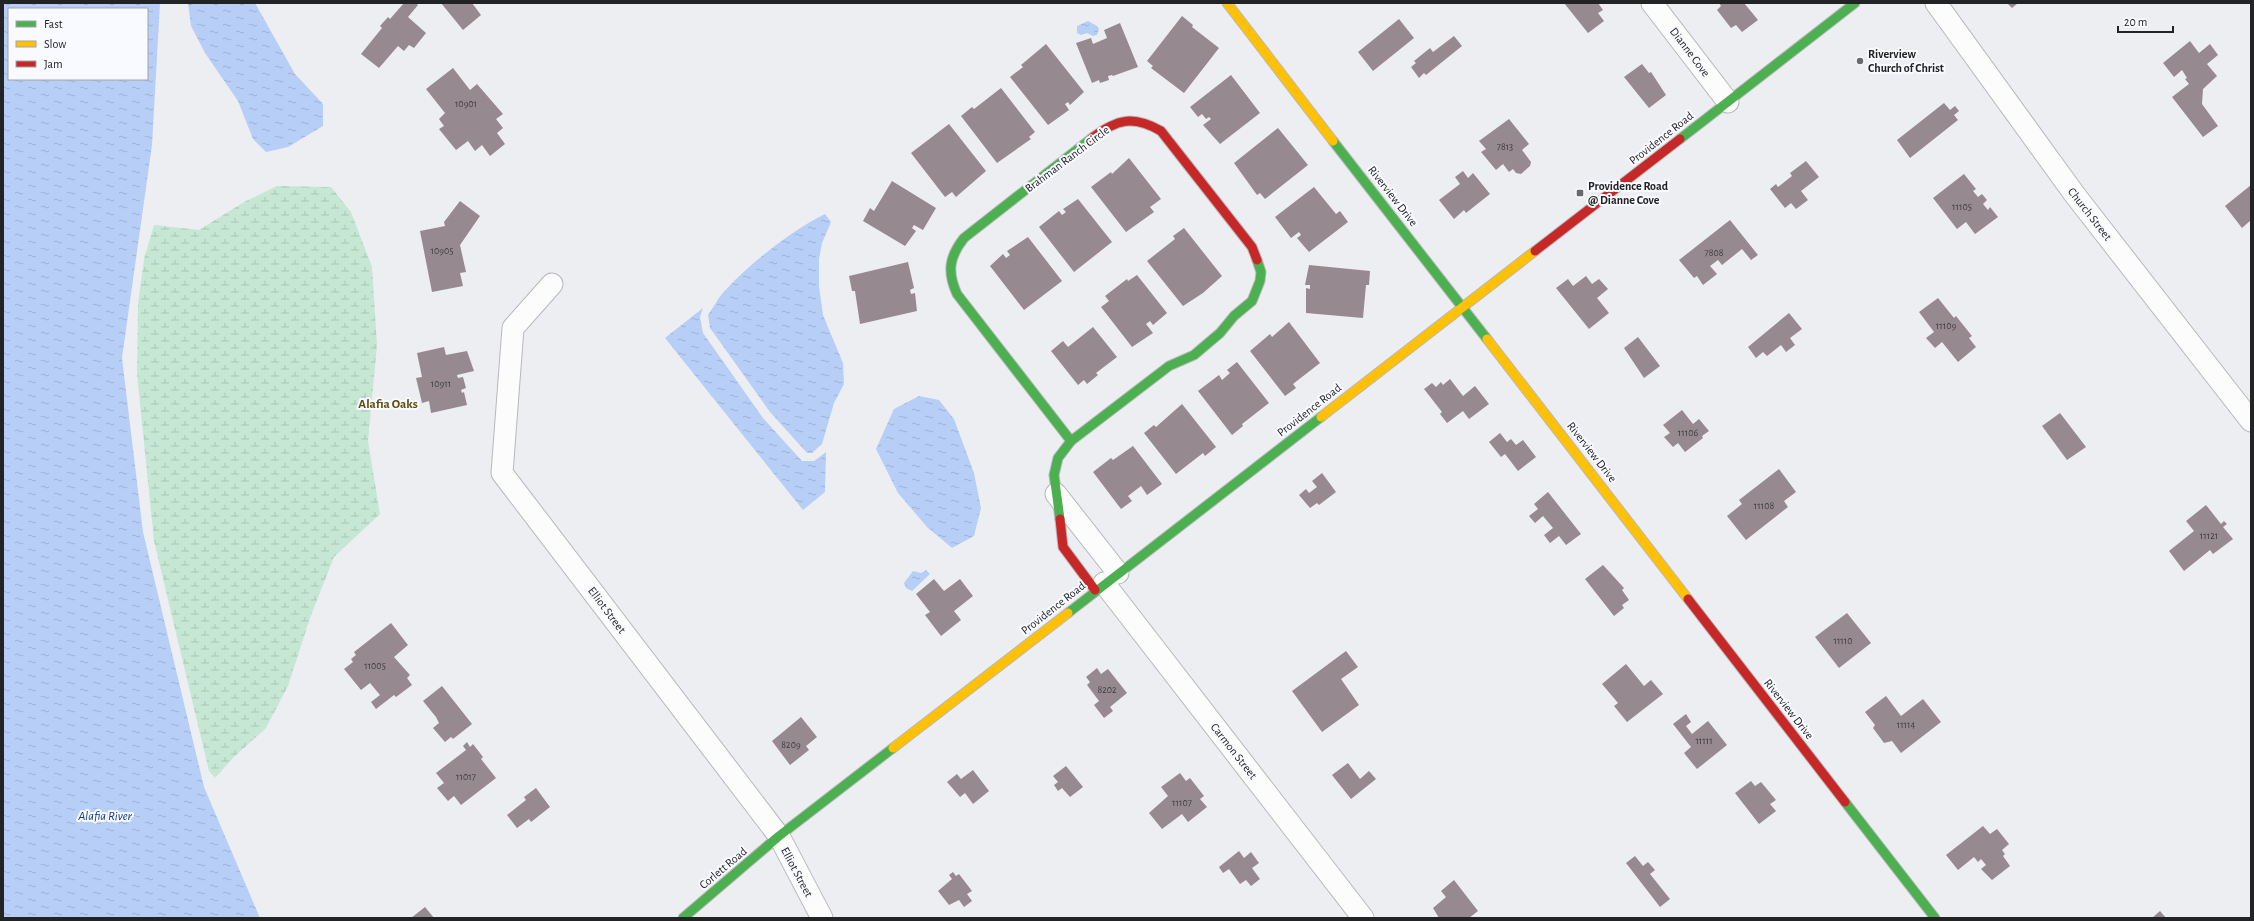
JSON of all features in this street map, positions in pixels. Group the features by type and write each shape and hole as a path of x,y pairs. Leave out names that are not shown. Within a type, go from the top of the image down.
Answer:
{"street":[{"name":"Riverview Drive","path":"1227,3 1463,306 1935,918"},
{"name":"Dianne Cove","path":"1652,3 1728,102"},
{"name":"Providence Road","path":"779,836 1856,3"},
{"name":"Church Street","path":"1936,3 2075,195 2251,421"},
{"name":"Brahman Ranch Circle","path":"1071,441 957,294 950,279 949,263 955,249 964,238 1107,127 1131,119 1146,122 1161,131 1252,247 1262,272 1259,288 1252,301 1234,316 1220,333 1194,355 1169,366 1071,441 1058,458 1054,475 1063,547 1106,582"},
{"name":"Elliot Street","path":"552,284 513,328 502,473 779,836 822,918"},
{"path":"1056,494 1106,582"},
{"name":"Carmon Street","path":"1106,582 1363,918"},
{"name":"Corlett Road","path":"683,918 779,836"}],"green space":[{"path":"277,186 331,187 351,212 372,267 377,345 368,441 380,514 334,557 310,618 288,686 266,728 233,758 215,778 209,771 154,541 137,374 138,304 144,259 154,225 199,230 244,202"}],"water":[{"name":"Alafia River","path":"3,3 160,3 152,145 122,358 143,532 204,787 260,918 3,918"},
{"path":"188,3 255,3 295,74 323,104 323,126 288,147 266,152 253,139 238,101 205,53 191,26"},
{"path":"1088,21 1097,26 1099,29 1097,35 1093,36 1087,33 1081,35 1077,33 1077,26"},
{"path":"825,214 831,222 822,243 819,259 819,286 823,315 843,363 844,384 834,403 822,444 812,453 807,453 770,412 710,328 708,315 722,294 743,272 798,229"},
{"path":"703,308 700,317 703,333 763,418 802,461 814,461 826,452 825,492 803,510 665,338"},
{"path":"919,396 939,400 954,419 974,473 981,508 974,536 952,548 927,527 898,493 876,449 894,409"},
{"path":"926,570 930,574 912,591 906,588 904,583 913,571 921,573"}],"building":[{"path":"404,3 416,3 418,5 408,17 426,33 414,48 409,45 404,51 398,46 379,68 361,54 382,28 380,26 388,17 390,19"},
{"path":"441,3 472,3 481,15 463,30"},
{"path":"1564,3 1598,3 1603,10 1598,13 1604,21 1588,33"},
{"path":"1719,3 1744,3 1758,20 1742,32 1736,25 1731,28 1717,10 1721,6"},
{"path":"2007,3 2018,3 2012,8"},
{"path":"1182,16 1193,25 1192,27 1219,48 1184,93 1151,68 1153,66 1147,61"},
{"path":"1399,19 1414,38 1373,71 1358,52"},
{"path":"1120,23 1138,67 1113,76 1108,76 1109,80 1100,83 1099,80 1092,83 1076,43 1091,38 1093,44 1107,38 1104,30"},
{"path":"1454,36 1462,46 1426,75 1424,73 1419,78 1411,67 1416,63 1414,61 1430,48 1433,52"},
{"path":"2190,41 2199,53 2210,44 2218,55 2207,64 2217,76 2203,89 2202,104 2218,126 2203,137 2172,97 2189,84 2185,79 2187,78 2182,70 2174,77 2163,63"},
{"path":"1046,44 1084,92 1070,105 1068,102 1065,104 1069,110 1048,125 1010,77 1023,67 1021,65"},
{"path":"1642,64 1649,73 1651,72 1666,95 1649,108 1624,77"},
{"path":"453,68 470,90 477,84 503,114 496,119 503,128 497,133 505,144 490,156 482,145 475,151 468,141 456,150 439,129 444,126 439,119 445,113 426,89"},
{"path":"1231,75 1260,113 1220,144 1203,125 1211,119 1209,117 1206,119 1202,114 1198,117 1190,107"},
{"path":"1001,88 1035,132 1029,137 1031,139 997,163 961,116 972,107 974,109"},
{"path":"1944,103 1950,110 1955,106 1959,111 1954,115 1958,120 1910,158 1897,140"},
{"path":"1509,119 1529,144 1522,150 1531,162 1530,166 1521,174 1516,173 1513,169 1509,172 1503,164 1496,170 1481,152 1486,149 1479,141"},
{"path":"949,124 986,171 956,197 952,192 945,197 911,153"},
{"path":"1278,128 1308,165 1265,199 1260,193 1257,195 1234,163"},
{"path":"1129,158 1161,199 1150,207 1154,212 1126,232 1091,187 1111,172 1112,174"},
{"path":"1806,161 1819,177 1801,191 1808,200 1796,209 1791,203 1785,208 1770,189 1776,184 1778,187 1792,176 1790,173"},
{"path":"1463,171 1468,178 1473,173 1490,194 1466,213 1464,210 1454,219 1439,200 1460,184 1455,177"},
{"path":"1964,174 1976,189 1973,191 1978,197 1982,194 1987,200 1983,204 1988,210 1990,207 1998,217 1975,234 1966,222 1957,229 1933,198"},
{"path":"892,181 936,208 923,230 914,225 912,228 916,231 905,246 863,221 870,208 874,211"},
{"path":"2251,185 2251,220 2242,228 2225,206"},
{"path":"1314,187 1336,214 1340,211 1348,222 1309,252 1297,238 1301,235 1299,232 1291,238 1275,217"},
{"path":"1078,199 1112,242 1074,272 1039,227 1059,211 1062,215 1066,212 1063,209"},
{"path":"460,201 480,216 460,245 466,272 460,273 463,286 432,292 420,231 445,226 444,222"},
{"path":"1730,220 1758,255 1751,260 1742,249 1722,265 1718,260 1710,266 1717,274 1703,285 1697,276 1694,278 1679,260"},
{"path":"1184,228 1222,276 1203,293 1183,306 1147,261 1175,239 1173,236"},
{"path":"1028,237 1062,281 1024,310 990,266 1003,254 1006,258 1010,255 1007,251"},
{"path":"908,262 914,288 910,290 911,294 915,293 917,311 860,324 855,291 852,291 849,276"},
{"path":"1309,265 1370,271 1369,285 1366,285 1363,318 1306,313 1306,288 1310,289 1310,285 1305,285"},
{"path":"1137,275 1167,313 1153,325 1150,321 1146,324 1153,333 1132,347 1101,307 1109,301 1105,296 1127,279 1128,281"},
{"path":"1586,276 1592,284 1599,279 1608,289 1597,298 1609,313 1589,329 1556,288 1568,279 1573,286"},
{"path":"1938,298 1954,318 1956,316 1972,336 1969,338 1976,347 1958,362 1942,342 1935,348 1926,338 1934,332 1919,312"},
{"path":"1789,313 1802,329 1790,338 1795,345 1786,352 1781,345 1767,356 1763,352 1756,358 1748,347"},
{"path":"1289,322 1320,363 1293,384 1296,388 1285,396 1250,351 1270,334 1272,337"},
{"path":"1093,327 1117,357 1096,373 1098,375 1087,384 1084,380 1078,385 1051,351 1063,341 1068,347"},
{"path":"1638,337 1660,366 1644,378 1624,348"},
{"path":"444,347 446,355 467,351 474,371 457,375 458,378 463,377 466,388 461,390 462,393 464,392 467,405 431,413 429,401 422,403 416,378 422,377 417,353"},
{"path":"1237,362 1269,403 1242,424 1243,426 1232,435 1198,391 1219,375 1222,380 1230,373 1227,370"},
{"path":"1450,379 1463,396 1475,386 1489,404 1469,419 1463,411 1447,423 1440,414 1442,412 1424,389 1432,383 1436,387 1441,382 1443,385"},
{"path":"1182,404 1216,447 1205,456 1203,453 1176,474 1144,433 1154,425 1156,427"},
{"path":"1682,410 1693,424 1699,419 1709,431 1702,436 1703,438 1685,452 1678,443 1673,447 1664,437 1670,433 1663,425"},
{"path":"2060,413 2086,447 2067,460 2042,426"},
{"path":"1500,433 1507,442 1511,439 1516,445 1523,440 1536,457 1518,471 1505,454 1501,457 1489,442"},
{"path":"1133,446 1162,484 1147,495 1141,486 1128,496 1132,501 1121,509 1093,472 1111,458 1113,460"},
{"path":"1779,469 1796,492 1784,501 1788,507 1746,540 1727,516 1742,504 1739,500"},
{"path":"1322,473 1336,492 1319,505 1317,503 1310,508 1299,495 1306,489 1309,493 1317,487 1312,481"},
{"path":"1548,492 1581,534 1566,545 1559,536 1550,543 1544,535 1553,528 1543,516 1535,523 1529,516 1538,509 1534,504"},
{"path":"2206,505 2221,524 2224,521 2227,524 2223,527 2233,539 2213,554 2210,550 2184,571 2169,551 2194,531 2186,521"},
{"path":"1603,565 1624,588 1622,590 1629,600 1622,605 1624,608 1614,616 1585,579"},
{"path":"934,579 944,591 960,579 973,596 954,611 961,620 941,636 925,615 930,612 916,594"},
{"path":"1847,613 1871,643 1839,668 1815,637"},
{"path":"391,623 408,645 394,657 410,675 407,678 412,685 396,697 394,695 376,709 371,702 380,695 370,683 361,690 344,669 353,662 351,659 356,655 354,652"},
{"path":"1346,651 1358,667 1341,679 1359,705 1322,732 1292,691"},
{"path":"1626,664 1644,686 1651,680 1663,694 1627,722 1614,706 1618,703 1602,684"},
{"path":"1097,668 1101,674 1108,669 1127,693 1110,707 1113,711 1104,718 1094,705 1099,701 1087,685 1090,682 1086,677"},
{"path":"442,686 472,724 453,739 451,737 445,742 433,728 439,723 423,701"},
{"path":"1886,696 1901,716 1923,699 1941,722 1901,753 1892,741 1884,743 1873,728 1875,725 1865,712"},
{"path":"1686,714 1691,722 1686,726 1692,734 1708,721 1727,745 1697,769 1684,753 1691,747 1673,724"},
{"path":"801,717 817,737 806,746 809,750 790,765 772,741"},
{"path":"467,742 470,747 473,744 483,757 481,759 496,778 461,805 454,796 448,801 437,788 444,783 436,773 466,750 463,746"},
{"path":"1348,763 1360,779 1369,771 1376,779 1351,799 1332,775"},
{"path":"1066,766 1083,787 1070,797 1062,788 1058,791 1054,785 1058,782 1053,776"},
{"path":"973,770 989,791 973,804 965,793 960,797 947,782 957,774 961,779"},
{"path":"1180,773 1186,781 1190,778 1204,796 1200,799 1207,807 1188,822 1182,814 1162,829 1149,813 1168,796 1161,787"},
{"path":"1751,781 1755,786 1761,782 1776,800 1770,804 1776,811 1759,824 1735,793"},
{"path":"536,788 550,807 531,822 529,819 517,828 507,815 526,800 524,797"},
{"path":"1983,826 1990,834 1997,829 2009,844 2002,850 2005,854 2003,856 2010,866 1992,880 1981,869 1986,865 1981,859 1978,862 1974,857 1958,870 1946,855"},
{"path":"1239,851 1244,858 1251,852 1259,863 1252,868 1260,879 1251,886 1246,880 1240,884 1229,869 1223,873 1219,867"},
{"path":"1635,856 1643,866 1648,862 1655,870 1650,874 1670,899 1660,907 1626,863"},
{"path":"953,872 956,876 959,874 972,891 967,894 972,901 964,907 959,900 949,905 938,891 952,879 949,875"},
{"path":"1454,880 1478,911 1469,918 1439,918 1433,908 1446,897 1441,891"},
{"path":"425,907 434,918 411,918"},
{"path":"2160,911 2166,918 2152,918"}],"traffic: fast":[{"path":"1680,139 1855,3"},
{"path":"1071,441 957,294 952,279 951,265 955,252 964,238 1092,138"},
{"path":"1333,141 1487,339"},
{"path":"1060,519 1054,475 1058,458 1071,441 1169,366 1194,355 1220,333 1234,316 1252,301 1260,281 1261,272 1257,260"},
{"path":"1068,613 1321,417"},
{"path":"683,918 779,836 893,748"},
{"path":"1845,802 1935,918"}],"traffic: slow":[{"path":"1227,3 1333,141"},
{"path":"1321,417 1535,251"},
{"path":"1487,339 1688,599"},
{"path":"893,748 1068,613"}],"traffic: jam":[{"path":"1092,138 1109,127 1125,121 1142,123 1161,131 1252,247 1257,260"},
{"path":"1535,251 1680,139"},
{"path":"1060,519 1063,547 1095,590"},
{"path":"1688,599 1845,802"}],"place":[{"name":"Riverview Church of Christ","path":"1860,61"},
{"name":"Providence Road @ Dianne Cove","path":"1580,193"}],"district":[{"name":"Alafia Oaks","path":"388,403"}]}
